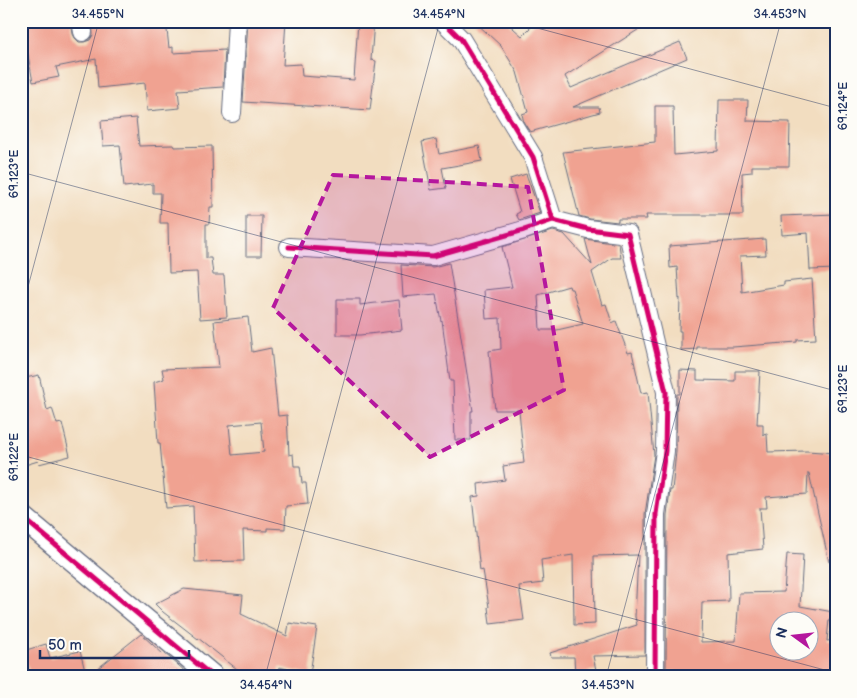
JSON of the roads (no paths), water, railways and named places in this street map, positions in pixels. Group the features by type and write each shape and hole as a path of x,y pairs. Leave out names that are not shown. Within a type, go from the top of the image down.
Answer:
{"street":[{"path":"232,113 237,21"},
{"path":"443,21 461,39 532,157 553,220"},
{"path":"289,247 433,256 553,220 588,229 628,234 666,392 665,451 656,514 655,677"},
{"path":"21,516 213,677"}]}
